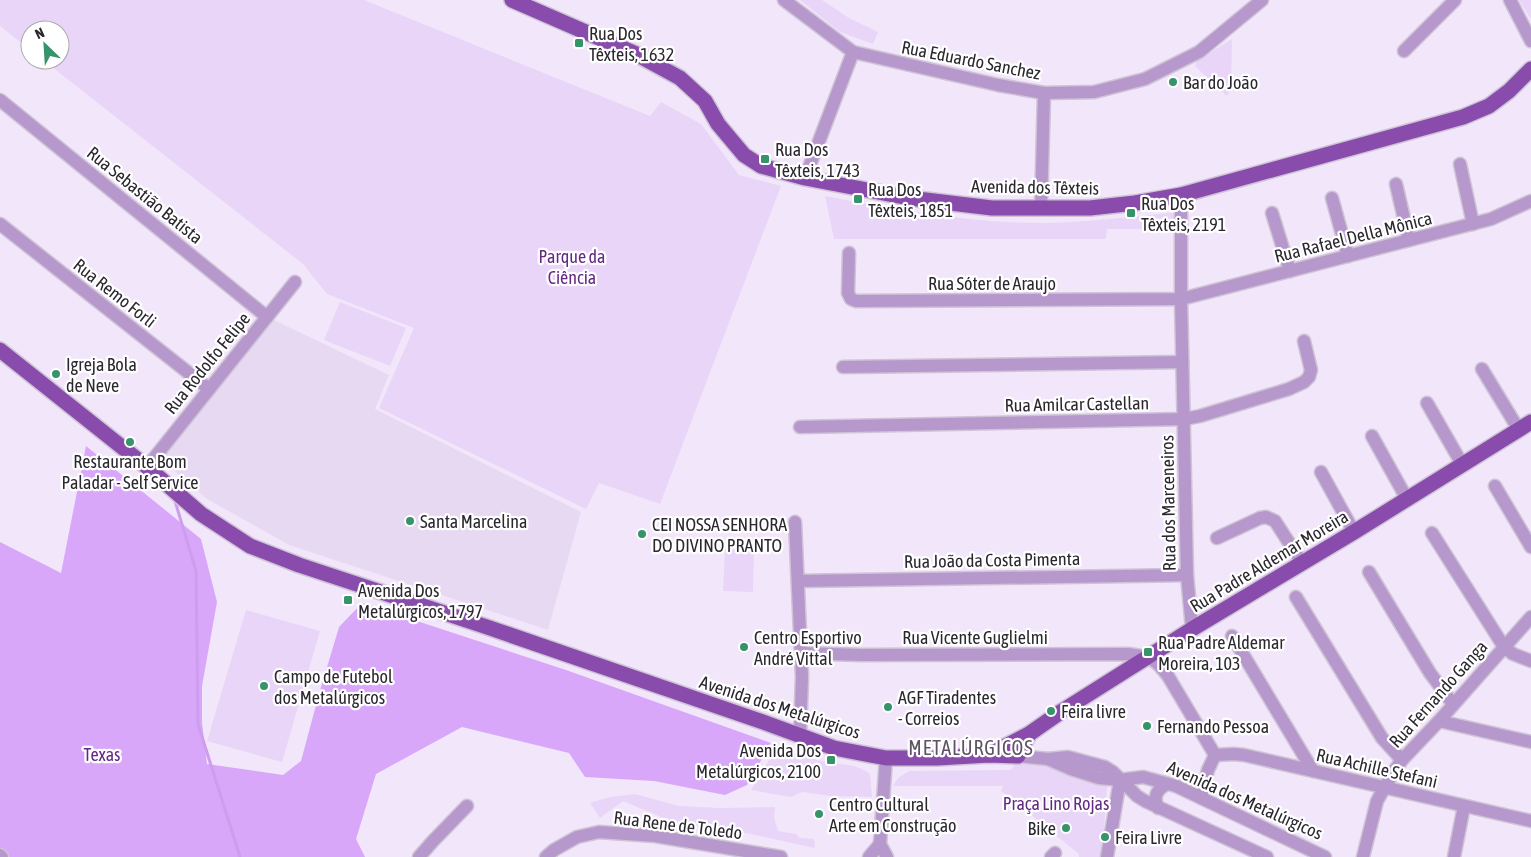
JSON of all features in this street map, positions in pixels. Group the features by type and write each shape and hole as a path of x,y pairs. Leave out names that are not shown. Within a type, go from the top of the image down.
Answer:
{"main road":[{"name":"Avenida dos Têxteis","path":"512,0 636,54 680,78 705,102 718,124 744,155 762,166 805,178 909,198 992,208 1090,208 1181,195 1464,118 1489,106 1509,91 1531,69"},
{"name":"Avenida dos Metalúrgicos","path":"0,350 147,467 201,514 250,546 299,565 510,635 834,748 886,758 1018,756"},
{"name":"Rua Padre Aldemar Moreira","path":"988,755 1029,734 1192,629 1354,532 1525,426"},
{"name":"Rua Padre Aldemar Moreira","path":"1018,756 1029,734"}],"street":[{"name":"Rua Eduardo Sanchez","path":"784,0 853,52 998,86 1044,93 1094,92 1145,79 1199,52 1255,2"},
{"path":"1404,51 1456,0"},
{"path":"1510,0 1531,41"},
{"path":"805,178 853,52"},
{"path":"1041,208 1044,93"},
{"name":"Rua Sebastião Batista","path":"0,100 267,317"},
{"path":"1460,164 1473,224"},
{"path":"1396,184 1409,240"},
{"name":"Rua dos Marceneiros","path":"1181,195 1181,299 1187,575 1192,629"},
{"path":"1332,198 1348,256"},
{"name":"Rua Rafael Della Mônica","path":"1181,299 1491,219 1531,201"},
{"path":"1272,213 1290,271"},
{"name":"Rua Remo Forli","path":"0,224 209,389"},
{"name":"Rua Sóter de Araujo","path":"849,253 848,293 851,299 856,302 1181,299"},
{"name":"Rua Rodolfo Felipe","path":"147,467 295,282"},
{"name":"Rua Amilcar Castellan","path":"800,427 1184,419 1209,413 1304,382 1309,377 1311,370 1304,341"},
{"path":"843,367 1182,362"},
{"path":"1482,370 1525,426"},
{"path":"1427,403 1462,464"},
{"path":"1372,436 1407,499"},
{"path":"1321,472 1354,532"},
{"path":"1495,486 1531,547"},
{"path":"1217,538 1260,518 1270,518 1275,521 1302,563"},
{"path":"795,522 802,653 800,735"},
{"path":"1432,533 1504,648 1513,654 1531,660"},
{"path":"1370,572 1430,673 1453,704"},
{"name":"Rua João da Costa Pimenta","path":"798,581 1187,575"},
{"path":"1296,597 1382,738 1402,760"},
{"name":"Rua Fernando Ganga","path":"1364,857 1377,801 1402,760 1531,617"},
{"path":"1232,636 1313,771"},
{"name":"Rua Vicente Guglielmi","path":"802,653 861,655 1128,654 1149,657"},
{"path":"1149,657 1168,676 1215,754 1208,770 1201,798"},
{"path":"1439,721 1531,742"},
{"name":"Rua Achille Stefani","path":"1215,754 1234,754 1531,821"},
{"name":"Avenida dos Metalúrgicos","path":"1018,756 1048,759 1099,778 1120,780 1143,777 1167,784 1201,798 1324,857"},
{"path":"886,758 880,844 887,857"},
{"path":"1120,780 1137,796 1158,808 1267,857"},
{"path":"1107,857 1120,780"},
{"path":"1158,808 1155,802 1156,793 1167,784"},
{"path":"419,857 467,806"},
{"path":"1454,857 1464,806"},
{"name":"Rua Rene de Toledo","path":"546,857 554,850 577,837 599,832 655,836 781,857"},
{"path":"869,857 880,844"}],"shaded area":[{"path":"274,320 389,375 375,409 581,512 548,630 289,545 207,499 162,460"}],"green space":[{"name":"Parque da Ciência","path":"0,0 364,0 650,116 661,102 701,124 739,175 781,186 660,504 599,483 586,509 379,408 414,328 327,294 303,264 56,70 70,70 70,20 20,20 20,42 0,26"},
{"path":"800,0 822,0 849,18 878,32 873,44 840,32"},
{"path":"1519,0 1531,0 1531,19"},
{"path":"1232,39 1231,89 1227,96 1195,66 1197,61"},
{"path":"825,196 878,206 986,221 1075,222 1180,212 1177,229 1107,229 1106,239 834,239"},
{"path":"340,302 406,328 390,366 324,340"},
{"name":"Texas","path":"86,446 201,539 217,602 202,686 202,723 207,764 283,775 301,761 339,627 362,603 566,670 771,743 747,785 725,795 654,781 585,777 569,753 462,727 376,774 356,839 365,857 0,857 0,542 61,573"},
{"path":"725,549 754,549 753,592 723,591"},
{"name":"Campo de Futebol dos Metalúrgicos","path":"246,610 320,631 282,762 207,741"},
{"path":"778,745 817,760 865,770 870,774 872,797 831,796 802,792 791,797 751,790"},
{"name":"Praça Lino Rojas","path":"1016,761 1082,776 1107,786 1102,857 1079,857 1079,854 1053,833 1051,834 1039,821 1001,791 1003,786 893,786 898,778 909,771 1011,770"},
{"path":"635,794 679,806 720,808 775,807 774,818 778,831 796,834 800,838 814,839 815,848 736,831 698,826 661,817 623,801 600,818 590,803 610,797"}],"waterway":[{"path":"175,501 196,571 198,724 240,857"}],"place":[{"name":"Rua Dos Têxteis, 1632","path":"579,43"},
{"name":"Bar do João","path":"1173,82"},
{"name":"Rua Dos Têxteis, 1743","path":"765,159"},
{"name":"Rua Dos Têxteis, 1851","path":"858,199"},
{"name":"Rua Dos Têxteis, 2191","path":"1131,213"},
{"name":"Igreja Bola de Neve","path":"56,374"},
{"name":"Restaurante Bom Paladar - Self Service","path":"130,442"},
{"name":"Santa Marcelina","path":"410,521"},
{"name":"CEI NOSSA SENHORA DO DIVINO PRANTO","path":"642,534"},
{"name":"Avenida Dos Metalúrgicos, 1797","path":"348,600"},
{"name":"Centro Esportivo André Vittal","path":"744,647"},
{"name":"Rua Padre Aldemar Moreira, 103","path":"1148,652"},
{"name":"Campo de Futebol dos Metalúrgicos","path":"264,686"},
{"name":"AGF Tiradentes - Correios","path":"888,707"},
{"name":"Feira livre","path":"1051,711"},
{"name":"Fernando Pessoa","path":"1147,726"},
{"name":"Avenida Dos Metalúrgicos, 2100","path":"831,760"},
{"name":"Centro Cultural Arte em Construção","path":"819,814"},
{"name":"Bike","path":"1066,828"},
{"name":"Feira Livre","path":"1105,837"}],"district":[{"name":"METALÚRGICOS","path":"971,747"}]}
